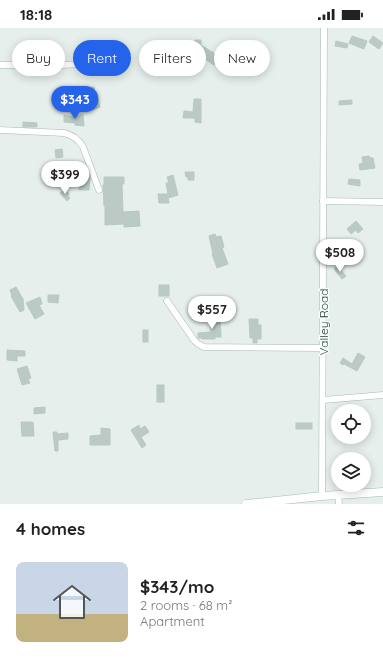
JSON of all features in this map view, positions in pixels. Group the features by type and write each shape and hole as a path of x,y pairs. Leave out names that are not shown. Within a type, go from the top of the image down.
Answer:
{"main road":[{"path":"246,504 322,496 383,492"}],"street":[{"name":"Valley Road","path":"322,496 324,28"},
{"path":"0,65 73,64"},
{"path":"0,130 64,133 71,135 81,142 99,190"},
{"path":"323,201 383,202"},
{"path":"167,301 194,340 204,347 323,348"},
{"path":"323,400 383,395"},
{"path":"338,495 339,504"}],"building":[{"path":"352,36 367,41 364,49 349,43"},
{"path":"373,36 383,43 379,49 369,42"},
{"path":"336,41 348,44 347,48 335,46"},
{"path":"206,48 214,53 214,65 206,60"},
{"path":"94,87 96,100 98,100 100,107 92,110 86,88"},
{"path":"194,99 201,99 201,123 195,122 195,118 183,118 184,111 193,112"},
{"path":"352,100 352,104 339,105 339,101"},
{"path":"83,114 84,126 64,122 64,115 75,117"},
{"path":"23,122 37,123 37,127 23,127"},
{"path":"62,149 63,157 56,158 55,150"},
{"path":"369,156 370,158 373,158 375,168 360,170 359,164 363,163 362,157"},
{"path":"80,170 87,170 90,178 89,190 79,190"},
{"path":"185,172 194,172 194,180 188,180"},
{"path":"173,175 178,195 168,198 169,203 159,203 158,194 168,194 166,183 169,183 167,177"},
{"path":"104,177 124,177 124,184 122,184 123,212 139,211 140,226 124,227 124,224 105,225"},
{"path":"349,179 360,180 360,186 348,184"},
{"path":"65,189 70,198 67,201 60,193"},
{"path":"356,221 363,229 358,233 356,230 351,234 347,229"},
{"path":"215,234 216,237 221,236 224,247 222,248 228,264 217,268 212,254 209,236"},
{"path":"337,266 346,276 342,279 334,269"},
{"path":"159,285 169,285 169,296 159,296"},
{"path":"16,287 23,299 24,310 20,312 11,296 10,290"},
{"path":"48,295 59,295 58,303 48,302"},
{"path":"40,297 42,304 39,305 44,314 35,319 26,303"},
{"path":"220,317 221,337 215,337 215,339 198,338 198,333 211,332 210,318"},
{"path":"249,319 258,319 258,325 261,325 261,339 257,339 257,343 253,343 253,338 250,338"},
{"path":"143,330 148,330 148,342 143,342"},
{"path":"7,350 25,351 25,356 17,356 17,361 7,360"},
{"path":"358,353 365,357 357,371 340,363 343,358 352,364"},
{"path":"27,366 31,378 28,379 30,383 22,385 17,369"},
{"path":"157,385 164,385 164,402 157,402"},
{"path":"45,407 45,413 34,414 34,408"},
{"path":"21,422 33,422 34,436 22,436"},
{"path":"296,423 312,423 312,429 296,429"},
{"path":"139,425 140,429 145,426 149,432 141,437 146,445 142,448 131,430"},
{"path":"101,428 110,429 110,445 90,445 90,436 101,435"},
{"path":"53,432 57,432 57,434 68,433 68,439 58,440 58,451 55,451"}]}
